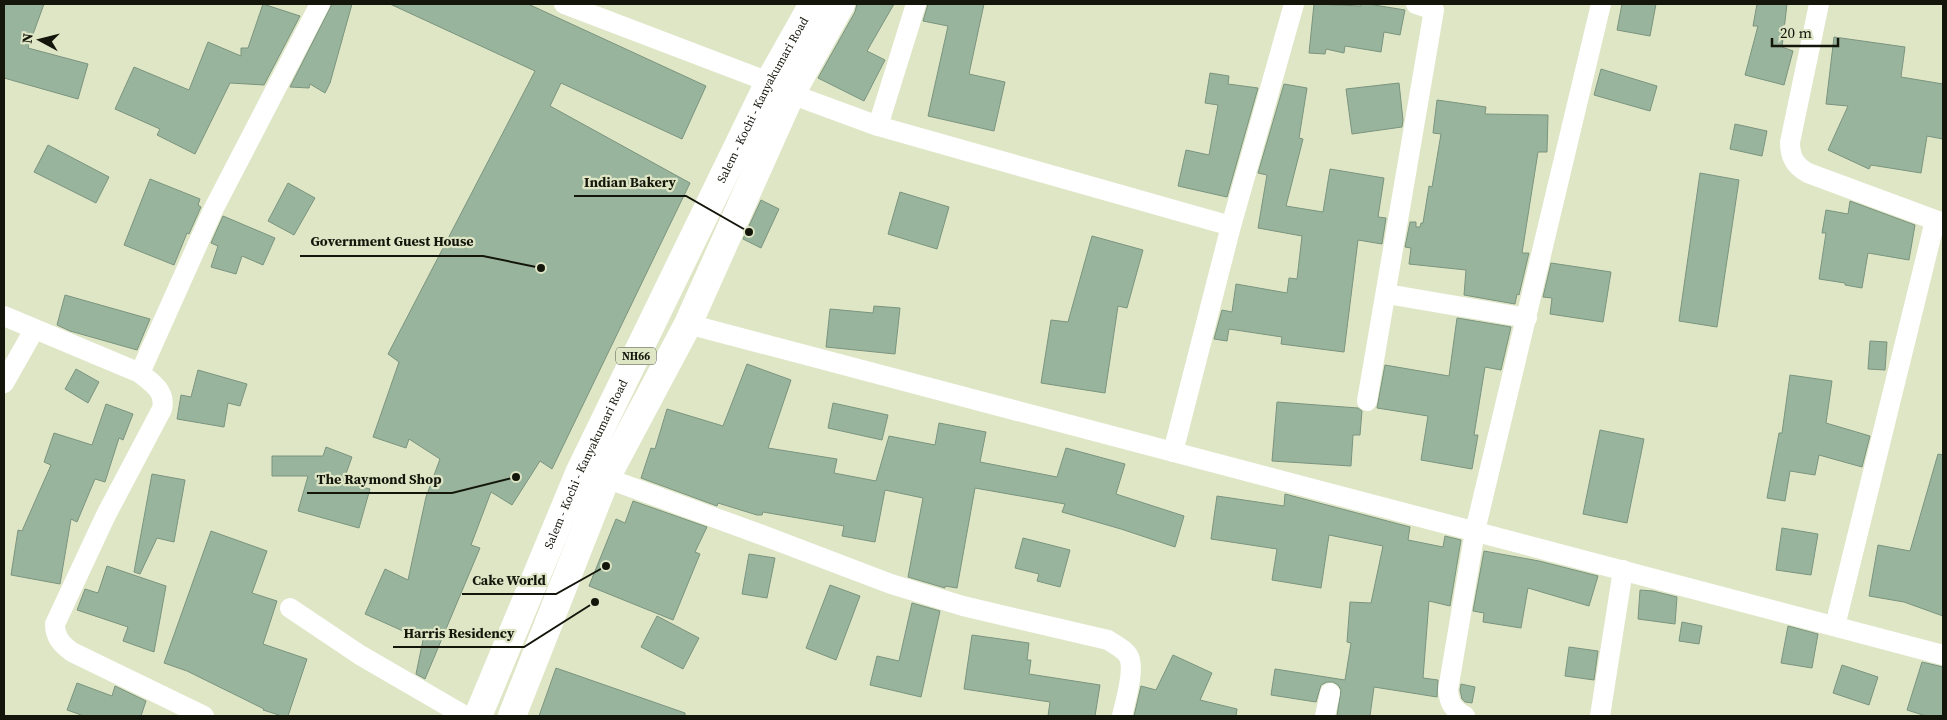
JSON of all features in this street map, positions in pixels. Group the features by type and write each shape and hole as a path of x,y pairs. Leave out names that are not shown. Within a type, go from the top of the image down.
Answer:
{"highway":[{"name":"Salem - Kochi - Kanyakumari Road","path":"512,716 606,478 688,324 813,4"},
{"name":"Salem - Kochi - Kanyakumari Road","path":"478,716 580,471 621,386 780,88 841,4"}],"street":[{"path":"140,373 213,210 320,4"},
{"path":"564,4 878,126 1231,226"},
{"path":"878,126 916,4"},
{"path":"1173,452 1231,226 1294,4"},
{"path":"1367,401 1387,294 1434,10 1416,4"},
{"path":"1465,716 1452,706 1448,690 1475,531 1600,4"},
{"path":"1820,4 1790,142 1790,153 1794,161 1800,169 1808,173 1939,222 1835,626"},
{"path":"1387,294 1527,318"},
{"path":"4,316 140,373 157,387 163,395 162,410 106,516 55,624 55,632 59,640 72,652 204,716"},
{"path":"688,324 1943,654"},
{"path":"4,383 34,330"},
{"path":"621,386 648,400"},
{"path":"606,478 891,584 963,606 1108,640 1129,657 1130,674 1122,716"},
{"path":"1600,716 1623,570"},
{"path":"290,608 360,655 464,716"},
{"path":"1325,716 1330,693"}],"building":[{"path":"4,4 44,4 28,48 88,64 78,99 4,78"},
{"path":"263,4 300,16 264,85 230,83 195,154 157,135 160,129 115,109 134,67 189,90 208,42 241,56 241,48 248,48"},
{"path":"332,4 352,4 330,83 325,93 310,84 309,88 290,87"},
{"path":"390,4 528,4 706,86 682,139 561,83 550,106 690,183 552,469 540,461 512,505 491,492 471,545 480,548 425,679 416,674 423,640 365,614 385,569 408,580 426,497 440,459 409,439 406,448 373,437 399,362 388,354 535,71"},
{"path":"857,4 894,4 867,51 885,60 864,101 818,78 855,12"},
{"path":"928,4 984,4 969,74 1005,82 994,131 928,116 948,26 923,21"},
{"path":"1314,4 1361,6 1361,4 1368,4 1405,10 1400,35 1384,32 1381,52 1345,46 1344,53 1326,49 1325,54 1309,53"},
{"path":"1622,4 1656,4 1650,36 1617,30"},
{"path":"1757,4 1787,4 1782,47 1793,51 1784,85 1745,75 1758,26 1753,26"},
{"path":"1834,37 1905,47 1901,77 1943,84 1943,139 1927,136 1921,173 1871,165 1869,169 1828,150 1848,106 1826,104"},
{"path":"1601,69 1657,86 1650,111 1594,95"},
{"path":"1210,73 1229,76 1228,84 1258,88 1227,197 1178,186 1186,150 1209,155 1218,105 1205,103"},
{"path":"1399,83 1402,127 1352,134 1346,89"},
{"path":"1284,84 1307,88 1299,138 1303,139 1286,206 1323,212 1330,169 1384,178 1378,217 1386,218 1382,244 1358,240 1344,352 1281,344 1282,337 1229,329 1227,341 1214,339 1222,310 1232,312 1236,284 1287,293 1289,278 1297,279 1302,236 1258,228 1267,175 1258,173"},
{"path":"1437,100 1486,107 1485,114 1548,115 1547,152 1538,152 1522,253 1529,253 1515,304 1464,295 1466,270 1409,264 1411,248 1405,247 1410,222 1416,222 1416,227 1420,227 1421,223 1423,223 1429,186 1432,187 1441,134 1433,133"},
{"path":"1735,124 1767,131 1762,156 1730,149"},
{"path":"48,145 109,177 96,203 34,172"},
{"path":"1700,173 1739,180 1717,327 1679,321"},
{"path":"150,179 200,199 198,205 201,207 189,234 187,233 174,265 124,245"},
{"path":"288,183 315,198 294,235 268,221"},
{"path":"900,192 949,207 937,249 888,234"},
{"path":"761,200 779,209 761,248 743,239"},
{"path":"1850,201 1915,225 1909,260 1868,253 1862,288 1819,279 1826,233 1822,233 1826,210 1848,214"},
{"path":"223,216 275,238 263,265 242,256 236,274 211,267 218,246 211,243"},
{"path":"1092,236 1143,250 1127,308 1118,306 1105,393 1041,383 1051,320 1068,322"},
{"path":"1551,263 1611,272 1603,322 1550,314 1552,298 1543,297"},
{"path":"65,295 150,319 137,350 70,331 57,325"},
{"path":"874,306 900,308 895,354 826,347 830,309 873,313"},
{"path":"1457,318 1511,327 1501,370 1485,367 1474,435 1478,435 1472,469 1421,460 1428,416 1377,408 1385,365 1449,376"},
{"path":"1870,341 1887,342 1885,370 1868,369"},
{"path":"747,364 791,380 768,448 837,459 834,473 876,481 889,436 935,445 939,423 986,432 980,462 1057,477 1066,448 1125,464 1116,494 1184,516 1175,547 1062,512 1065,504 975,488 957,588 945,586 945,588 908,577 923,498 885,490 875,542 842,536 844,526 763,512 762,515 757,515 718,503 717,506 641,478 651,448 655,449 667,409 723,426"},
{"path":"76,369 99,382 88,403 65,389"},
{"path":"198,370 247,384 240,406 228,403 224,427 177,419 181,395 191,397"},
{"path":"1790,375 1832,381 1826,423 1870,436 1862,467 1819,455 1815,475 1790,471 1785,501 1767,498 1779,433 1782,433"},
{"path":"1277,402 1358,408 1362,411 1360,435 1353,435 1351,466 1272,461"},
{"path":"833,403 888,415 882,440 828,428"},
{"path":"106,404 133,414 123,440 119,438 105,482 95,479 77,522 71,519 60,584 11,575 18,530 22,531 51,465 44,462 54,433 92,445"},
{"path":"1600,430 1644,439 1627,523 1583,514"},
{"path":"326,447 352,457 343,482 370,489 359,528 298,511 308,476 272,476 272,456 323,456"},
{"path":"1938,454 1943,455 1943,616 1904,602 1869,596 1878,545 1910,551"},
{"path":"152,474 185,480 174,542 157,538 140,574 134,572"},
{"path":"1285,494 1410,527 1408,540 1443,547 1445,536 1461,540 1450,606 1429,601 1423,678 1438,680 1437,697 1374,687 1370,716 1337,716 1341,690 1333,682 1321,685 1316,702 1271,695 1275,669 1345,680 1351,643 1347,642 1350,602 1371,603 1383,546 1329,535 1321,588 1272,580 1277,549 1211,539 1217,496 1284,506"},
{"path":"633,501 707,527 695,552 700,554 673,620 589,586 616,519 625,523"},
{"path":"1782,528 1818,534 1811,575 1776,570"},
{"path":"211,531 267,551 252,593 277,601 263,644 307,659 288,716 263,710 187,671 164,663"},
{"path":"1023,538 1070,550 1060,587 1037,581 1039,574 1015,568"},
{"path":"1484,551 1539,561 1598,576 1589,606 1528,588 1521,628 1483,622 1484,613 1473,611"},
{"path":"749,554 775,558 767,598 742,594"},
{"path":"107,566 166,586 154,652 123,641 128,627 77,610 85,589 98,593"},
{"path":"830,585 860,596 836,660 806,648"},
{"path":"1640,590 1677,597 1675,624 1638,619"},
{"path":"912,603 940,611 921,697 870,685 877,656 899,661"},
{"path":"657,616 699,638 683,669 641,647"},
{"path":"1682,622 1702,626 1699,644 1679,641"},
{"path":"1788,626 1818,634 1812,668 1781,663"},
{"path":"972,635 1029,643 1027,660 1031,660 1029,674 1100,685 1095,716 1048,716 1050,702 964,689"},
{"path":"1569,647 1598,651 1594,680 1565,676"},
{"path":"1173,655 1212,673 1200,700 1237,709 1236,716 1134,716 1141,686 1156,690"},
{"path":"1922,662 1943,667 1943,716 1926,716 1907,710"},
{"path":"1842,665 1878,677 1869,705 1833,693"},
{"path":"556,668 685,713 685,716 539,716"},
{"path":"77,683 112,696 115,686 146,701 141,716 84,716 67,710"},
{"path":"1461,684 1475,687 1472,703 1465,702 1462,699"}],"place":[{"name":"Indian Bakery","path":"749,232"},
{"name":"Government Guest House","path":"541,268"},
{"name":"The Raymond Shop","path":"516,477"},
{"name":"Cake World","path":"606,566"},
{"name":"Harris Residency","path":"595,602"}]}
